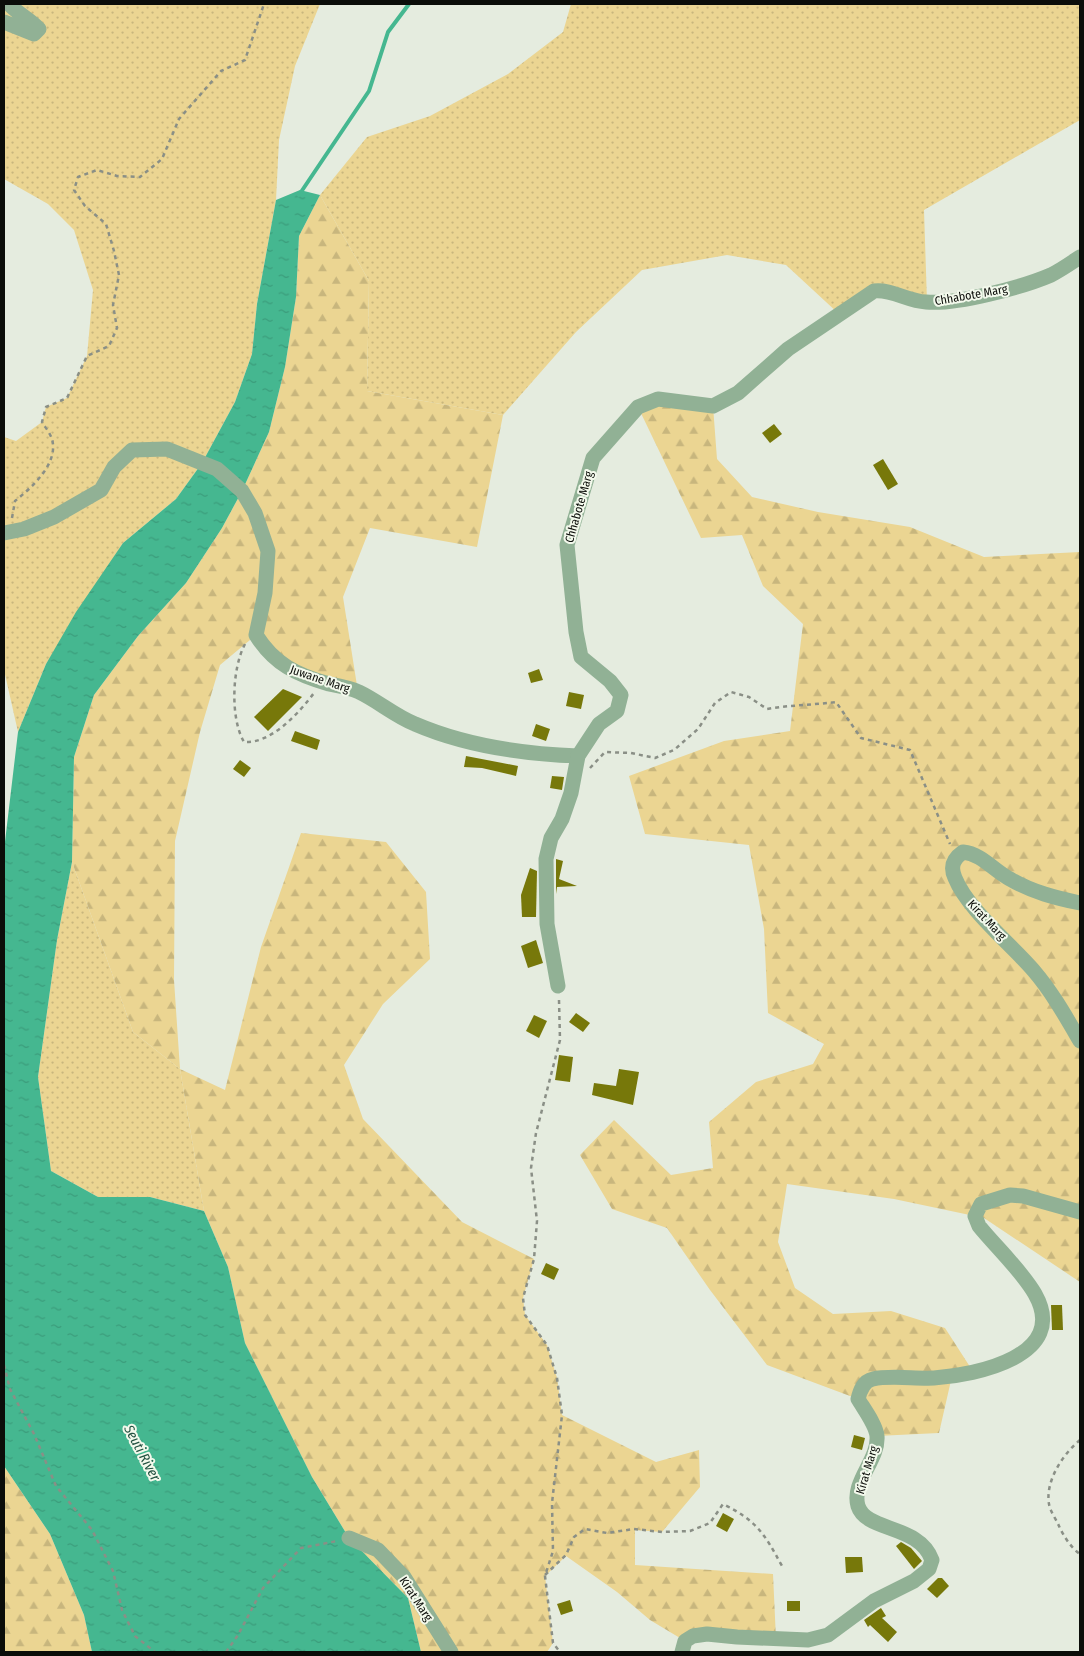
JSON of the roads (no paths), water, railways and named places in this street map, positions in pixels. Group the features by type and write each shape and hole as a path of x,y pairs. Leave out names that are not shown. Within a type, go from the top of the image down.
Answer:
{"street":[{"path":"4,22 34,34 38,30 32,22 18,14 9,4"},
{"name":"Chhabote Marg","path":"558,986 547,924 546,859 551,838 562,819 571,793 578,756 600,724 617,710 620,695 610,681 581,657 576,632 567,546 593,458 638,407 658,399 712,406 738,394 788,349 874,291 886,290 903,298 927,302 964,299 1010,288 1051,275 1080,257"},
{"name":"Juwane Marg","path":"4,532 24,529 54,517 100,490 114,467 132,450 167,449 217,469 242,491 255,513 268,551 265,593 256,635 267,652 282,665 319,681 358,692 414,724 485,746 538,755 578,756"},
{"name":"Kirat Marg","path":"1080,903 1051,897 1009,879 972,853 963,852 955,858 952,866 954,877 965,897 1035,972 1080,1040"},
{"name":"Kirat Marg","path":"682,1652 685,1641 693,1636 707,1634 808,1640 828,1635 856,1613 914,1581 929,1569 932,1560 929,1550 918,1540 868,1520 858,1506 858,1491 875,1452 877,1436 858,1399 861,1387 871,1379 934,1378 974,1373 1021,1354 1035,1344 1040,1334 1042,1313 1035,1294 979,1226 975,1216 981,1204 1010,1195 1024,1196 1080,1212"},
{"name":"Kirat Marg","path":"349,1538 378,1550 404,1577 451,1652"}],"water":[{"name":"Seuti River","path":"300,190 320,195 299,236 296,297 285,367 269,432 242,491 222,528 186,583 138,636 94,695 74,757 72,862 57,940 38,1077 51,1171 98,1197 150,1197 204,1211 228,1267 245,1343 312,1477 349,1538 408,1598 421,1652 92,1652 84,1615 50,1534 4,1466 4,850 18,732 46,664 76,612 123,543 176,499 202,463 235,402 252,354 257,304 276,200"}],"waterway":[{"path":"299,195 369,91 388,32 409,4"}]}
